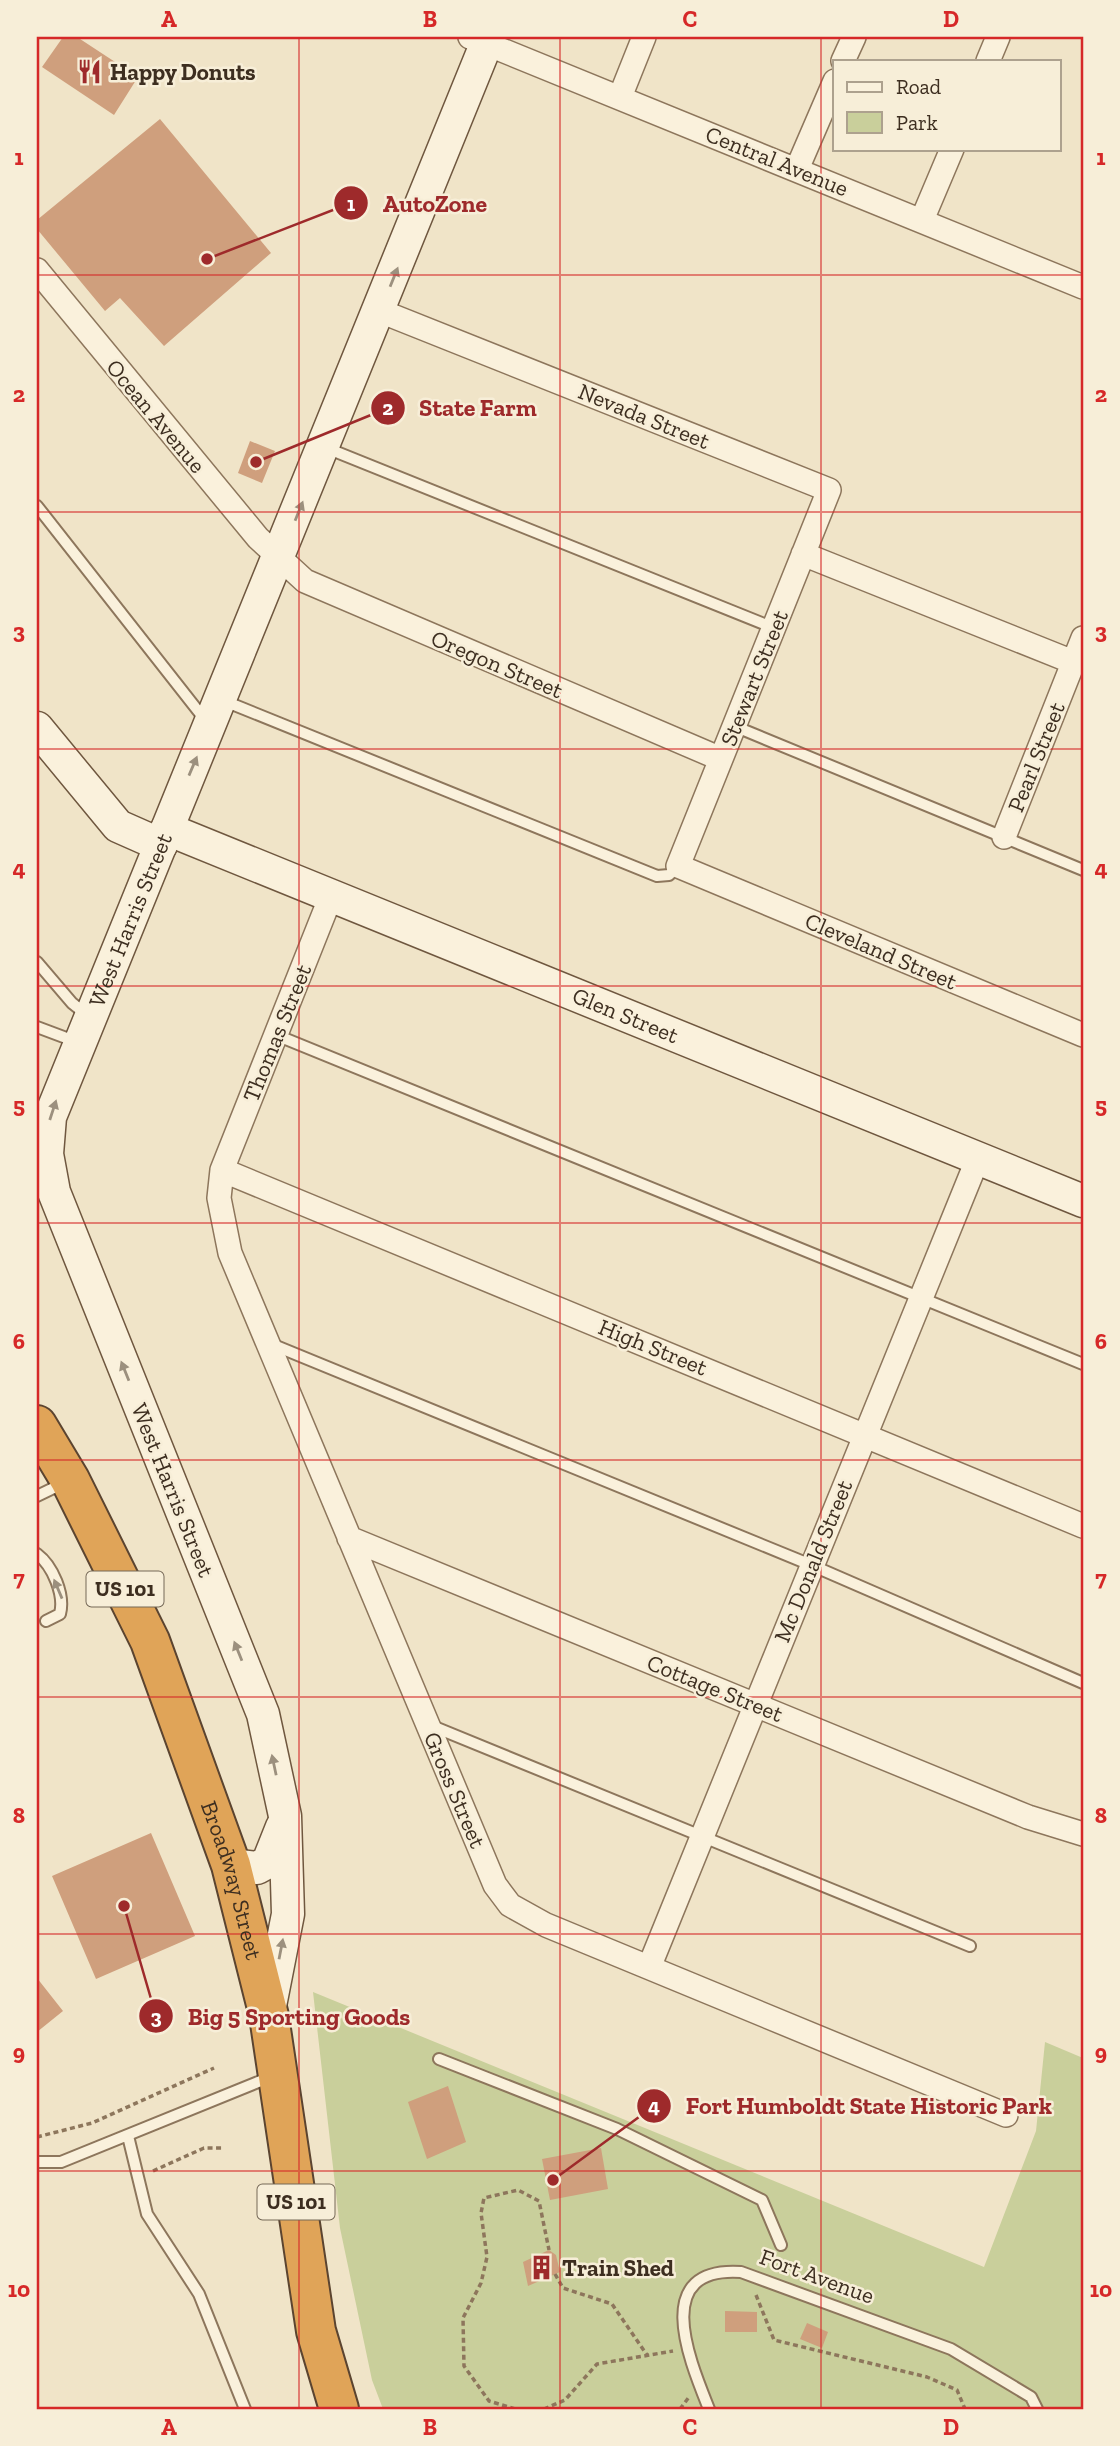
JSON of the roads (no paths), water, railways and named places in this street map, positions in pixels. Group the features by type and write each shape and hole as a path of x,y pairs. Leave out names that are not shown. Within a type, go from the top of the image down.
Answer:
{"highway":[{"name":"Broadway Street","path":"52,1455 150,1641 231,1865 279,2073 316,2331 339,2409"}],"main road":[{"name":"West Harris Street","path":"268,2016 288,1914 285,1816 263,1714 54,1192 47,1154 50,1117 380,311 482,39"},
{"name":"Glen Street","path":"37,728 118,826 164,837 331,896 1083,1201"},
{"path":"231,1865 257,1868 268,1862 285,1816"}],"street":[{"path":"620,97 644,37"},
{"path":"843,60 854,37"},
{"path":"988,60 998,37"},
{"name":"Central Avenue","path":"482,39 1083,287"},
{"path":"797,169 833,86"},
{"path":"922,220 952,150"},
{"name":"Ocean Avenue","path":"37,270 258,538 280,557"},
{"name":"Nevada Street","path":"380,311 829,490"},
{"name":"Stewart Street","path":"678,866 829,490"},
{"path":"803,554 1073,662"},
{"name":"Oregon Street","path":"280,557 305,581 721,759"},
{"name":"Pearl Street","path":"1003,837 1083,638"},
{"name":"Cleveland Street","path":"678,866 1083,1035"},
{"name":"Thomas Street","path":"222,1170 331,896"},
{"name":"Mc Donald Street","path":"650,1965 978,1158"},
{"name":"Gross Street","path":"222,1170 219,1198 229,1253 495,1885 510,1905 546,1925 650,1965 1006,2115"},
{"name":"High Street","path":"222,1170 1083,1526"},
{"name":"Cottage Street","path":"349,1538 1028,1817 1083,1834"}],"lane":[{"path":"324,447 774,628"},
{"path":"37,506 215,713 657,876 669,875 678,866"},
{"path":"734,726 1083,870"},
{"path":"37,962 72,1003 84,1030 37,1027"},
{"path":"276,1035 1083,1364"},
{"path":"265,1341 811,1565 1083,1683"},
{"path":"37,1496 52,1455"},
{"path":"37,1554 48,1566 63,1602 60,1614 46,1621"},
{"path":"426,1724 970,1946"},
{"path":"439,2059 617,2129 762,2200 782,2245"},
{"path":"37,2162 61,2162 279,2073"},
{"path":"128,2136 147,2214 199,2294 245,2409"},
{"name":"Fort Avenue","path":"709,2409 686,2349 683,2313 695,2282 717,2270 747,2273 951,2349 1031,2397 1037,2409"}],"place":[{"name":"Happy Donuts","path":"90,72"},
{"name":"AutoZone","path":"207,259"},
{"name":"State Farm","path":"256,462"},
{"name":"Big 5 Sporting Goods","path":"124,1906"},
{"name":"Fort Humboldt State Historic Park","path":"553,2180"},
{"name":"Train Shed","path":"542,2268"}]}
